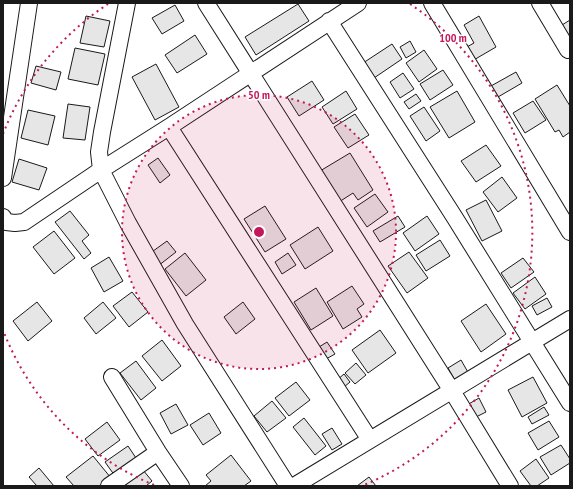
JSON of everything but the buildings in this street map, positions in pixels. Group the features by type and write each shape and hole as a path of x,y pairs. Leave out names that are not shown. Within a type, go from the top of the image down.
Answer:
{"street":[{"path":"3,178 29,3"},
{"path":"127,3 102,132 99,152 101,170 128,223 185,324 288,486"},
{"path":"206,3 452,390 510,486"},
{"path":"4,222 15,224 24,222 101,170 251,73 337,12 358,3"},
{"path":"432,3 570,232"},
{"path":"540,3 568,50"},
{"path":"337,12 455,218 570,403"},
{"path":"169,127 370,440"},
{"path":"294,486 570,319"},
{"path":"112,377 158,452 181,486"},
{"path":"109,486 158,452"}]}
